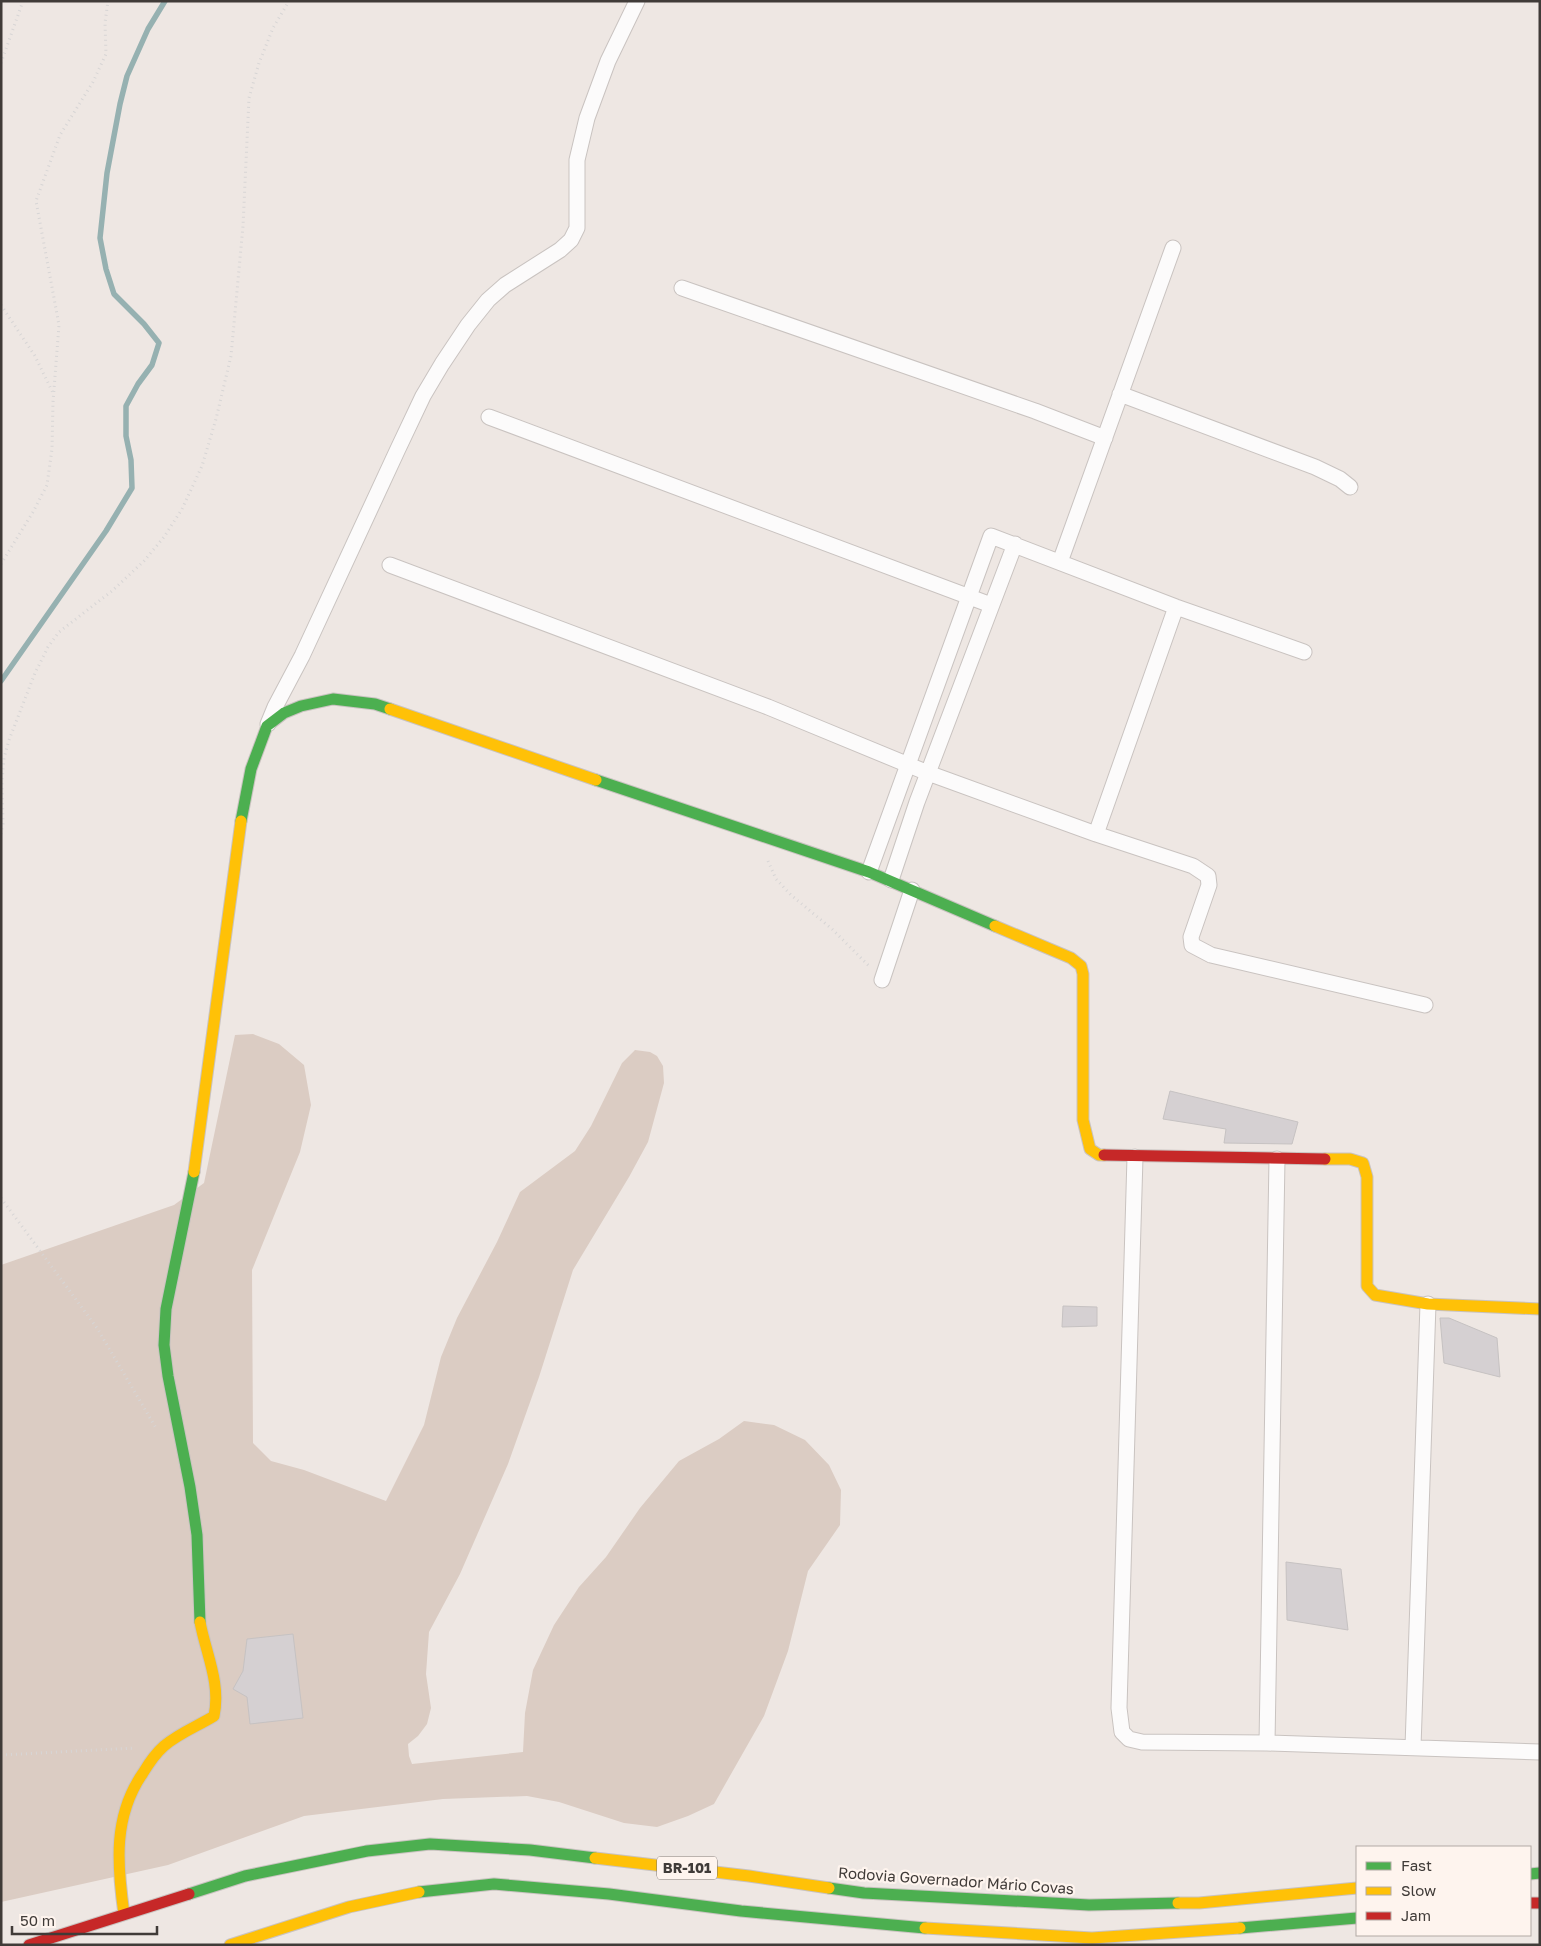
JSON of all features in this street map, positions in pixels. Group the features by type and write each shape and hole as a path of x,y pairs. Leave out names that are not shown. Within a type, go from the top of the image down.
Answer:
{"main road":[{"path":"124,1914 117,1856 118,1836 127,1800 135,1782 163,1747 214,1716 217,1705 216,1685 201,1630 197,1535 190,1487 164,1345 166,1309 196,1155 242,811 251,769 267,726 284,713 301,706 333,699 375,704 891,880 1071,958 1081,966 1083,974 1083,1120 1090,1149 1099,1155 1135,1157 1350,1159 1363,1163 1367,1177 1367,1286 1375,1295 1428,1304 1540,1309"},
{"name":"Rodovia Governador Mário Covas","path":"29,1945 245,1876 367,1851 430,1844 530,1850 749,1876 864,1893 1080,1905 1199,1903 1356,1888"},
{"name":"BR-101","path":"230,1945 349,1908 430,1890 494,1884 609,1894 741,1911 883,1925 1092,1938 1356,1918"}],"street":[{"path":"267,726 302,656 400,443 442,364 468,325 488,300 505,285 560,250 571,240 577,228 577,160 587,118 608,61 637,1"},
{"path":"1060,562 1173,248"},
{"path":"682,288 1035,411 1105,438"},
{"path":"1120,394 1315,467 1340,479 1350,487"},
{"path":"489,417 992,605"},
{"path":"869,872 991,536 1304,652"},
{"path":"891,880 928,773 1014,544"},
{"path":"390,565 768,707 928,773 1096,834 1193,866 1208,876 1209,885 1192,937 1192,945 1201,951 1211,955 1425,1005"},
{"path":"1096,834 1176,606"},
{"path":"882,980 912,890"},
{"path":"1135,1157 1119,1708 1122,1732 1129,1738 1142,1742 1267,1743 1540,1752"},
{"path":"1267,1743 1277,1159"},
{"path":"1413,1748 1428,1304"}],"path":[{"path":"1,63 23,1"},
{"path":"1,564 47,485 52,449 53,393 59,325 36,202 60,135 93,82 106,54 105,23 108,1"},
{"path":"1,834 3,824 2,781 4,758 35,673 48,647 59,632 112,591 144,562 164,537 182,509 202,466 216,419 231,356 243,226 249,98 259,63 273,28 290,1"},
{"path":"1,305 35,356 53,393"},
{"path":"765,838 768,860 776,880 849,945 882,980"},
{"path":"1,1198 97,1328 161,1437"},
{"path":"1,1755 163,1747"}],"shaded area":[{"path":"253,1034 279,1044 304,1065 311,1105 300,1152 252,1270 253,1443 271,1461 304,1470 386,1501 424,1425 441,1357 457,1318 497,1242 520,1192 575,1151 591,1126 622,1063 635,1050 650,1052 657,1056 663,1066 664,1083 648,1142 573,1270 539,1377 508,1464 460,1574 429,1632 426,1674 431,1708 427,1724 418,1736 408,1744 412,1764 523,1752 525,1713 533,1670 554,1625 579,1587 606,1557 640,1508 679,1461 719,1439 744,1421 774,1425 805,1440 829,1465 841,1490 840,1525 808,1571 788,1651 764,1716 714,1804 688,1816 657,1827 624,1823 559,1802 527,1796 443,1799 304,1816 168,1865 1,1902 1,1265 174,1205 204,1183 235,1035"}],"building":[{"path":"1170,1091 1298,1122 1292,1144 1224,1143 1226,1129 1163,1119"},
{"path":"1063,1306 1097,1307 1097,1326 1062,1327"},
{"path":"1440,1318 1449,1318 1497,1338 1500,1377 1444,1363"},
{"path":"1286,1562 1341,1569 1348,1630 1287,1620"},
{"path":"293,1634 303,1718 250,1724 247,1697 233,1689 243,1671 247,1639"}],"waterway":[{"path":"1,681 106,531 132,488 131,460 126,436 126,406 138,384 152,365 159,343 144,324 114,294 106,269 100,238 107,173 127,76 148,29 165,1"}],"traffic: fast":[{"path":"241,821 251,769 267,726 284,713 301,706 333,699 375,704 390,709"},
{"path":"596,780 869,872 995,926"},
{"path":"194,1172 166,1309 164,1345 197,1535 200,1622"},
{"path":"189,1894 245,1876 367,1851 430,1844 530,1850 595,1858"},
{"path":"1531,1874 1540,1873"},
{"path":"419,1892 494,1884 609,1894 741,1911 925,1928"},
{"path":"829,1888 864,1893 1089,1905 1178,1903"},
{"path":"1240,1928 1356,1918"}],"traffic: slow":[{"path":"390,709 596,780"},
{"path":"194,1172 241,821"},
{"path":"995,926 1071,958 1081,966 1083,974 1083,1120 1090,1149 1099,1155 1104,1155"},
{"path":"1325,1159 1350,1159 1363,1163 1367,1177 1367,1286 1375,1295 1428,1304 1540,1309"},
{"path":"124,1914 119,1859 120,1841 126,1806 133,1789 150,1762 164,1746 182,1733 214,1716 216,1692 200,1622"},
{"path":"595,1858 749,1876 829,1888"},
{"path":"1178,1903 1199,1903 1356,1888"},
{"path":"230,1945 349,1907 419,1892"},
{"path":"925,1928 1092,1938 1240,1928"}],"traffic: jam":[{"path":"1104,1155 1325,1159"},
{"path":"29,1945 189,1894"},
{"path":"1531,1903 1540,1903"}]}
